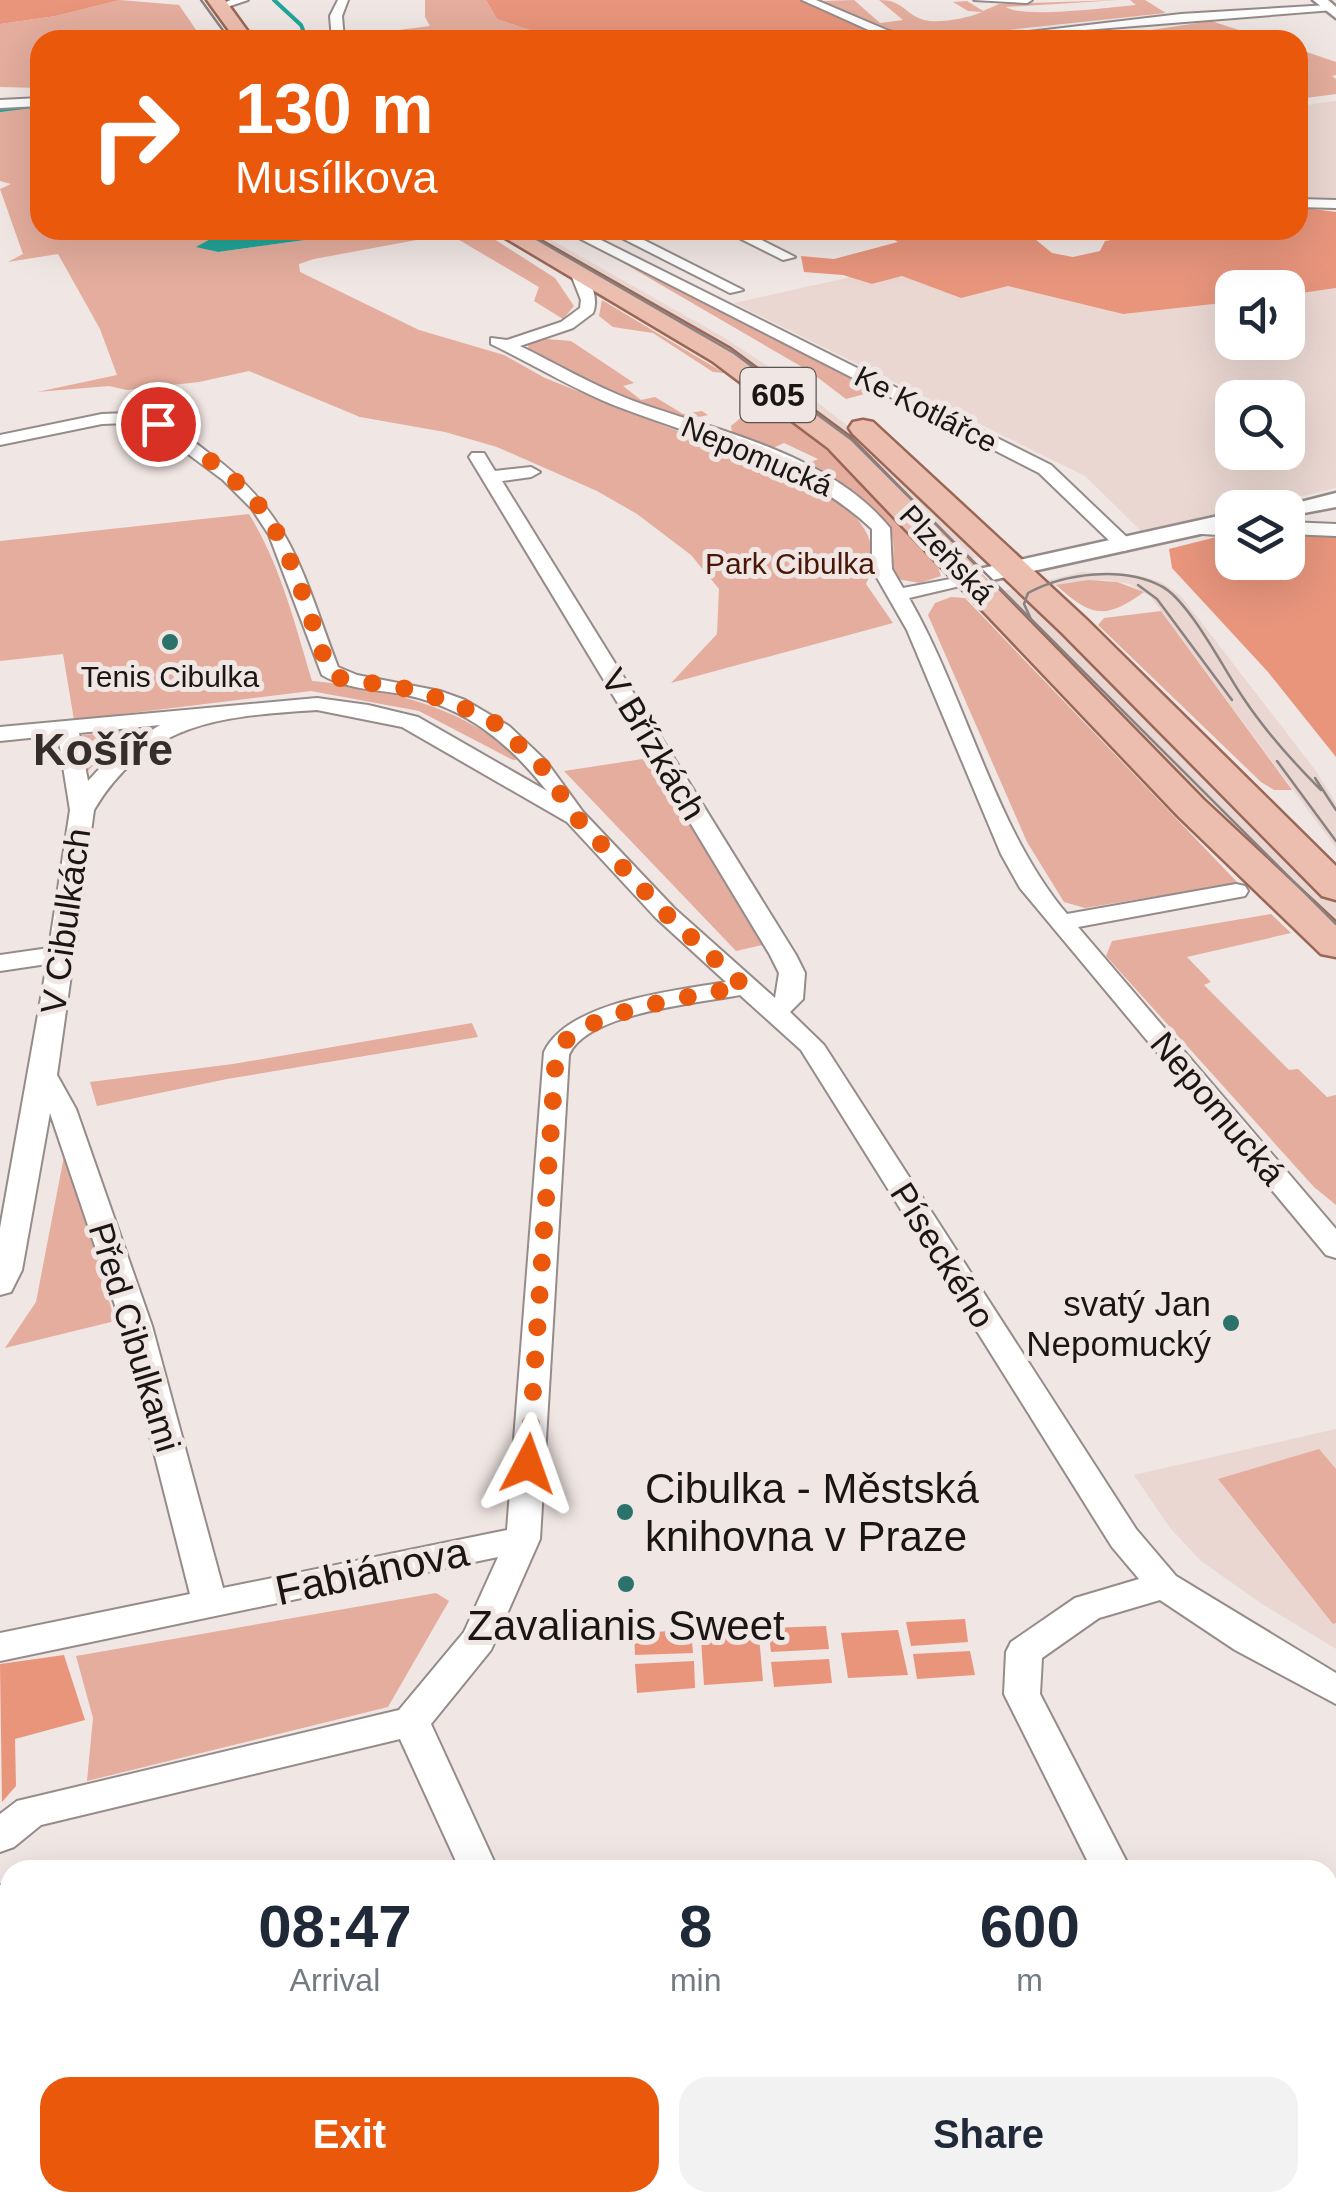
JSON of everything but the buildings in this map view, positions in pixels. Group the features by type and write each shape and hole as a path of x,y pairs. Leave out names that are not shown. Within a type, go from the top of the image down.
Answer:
{"main road":[{"path":"222,2 239,30"},
{"name":"Plzeňská","path":"522,240 721,355 808,418 859,462 1191,808 1336,944"},
{"name":"605","path":"560,240 780,366"},
{"name":"Plzeňská","path":"836,406 900,460 1011,566 1336,888"}],"street":[{"path":"176,0 195,4"},
{"path":"222,2 243,0"},
{"path":"337,30 336,16 343,0"},
{"path":"807,0 877,30"},
{"path":"979,0 1027,0"},
{"path":"1163,7 1181,17"},
{"path":"1053,30 1330,7"},
{"path":"0,104 30,102"},
{"path":"1308,204 1336,204"},
{"name":"Ke Kotlářce","path":"589,240 1044,469 1126,545"},
{"name":"Ke Kotlářce","path":"631,240 735,290 708,298"},
{"path":"751,240 788,257"},
{"name":"Nepomucká","path":"578,272 588,310 567,325 539,337 502,343 564,378 722,437 828,482 881,528 882,569 952,708 1012,854 1032,888 1336,1248"},
{"path":"0,440 102,419 130,418 158,424 229,476 259,506 278,535 329,671 340,678 408,689 454,703 497,724 543,768 576,817"},
{"name":"V Břízkách","path":"478,456 783,955 793,984 790,999 775,1011"},
{"path":"489,478 531,472"},
{"path":"1305,506 1336,500"},
{"path":"898,595 1011,566 1215,524"},
{"path":"1195,529 1215,530"},
{"path":"1305,529 1336,530"},
{"name":"V Cibulkách","path":"0,1285 43,1075 82,810 99,782 119,761 154,735 202,716 274,705 317,704 368,710 410,722 576,817 665,913 744,986"},
{"path":"0,734 202,716"},
{"path":"67,726 82,810"},
{"path":"1061,923 1236,891"},
{"path":"0,963 60,954"},
{"path":"523,1539 556,1054 571,1032 608,1016 744,986"},
{"name":"Píseckého","path":"744,986 810,1045 1124,1538 1164,1585 1248,1640 1336,1690"},
{"name":"Před Cibulkami","path":"43,1075 62,1110 136,1326 210,1604"},
{"name":"Fabiánova","path":"0,1647 523,1539"},
{"name":"Fabiánova","path":"411,1722 478,1640 523,1539"},
{"path":"1107,1860 1022,1694 1024,1652 1087,1608 1164,1585"},
{"path":"0,1836 30,1812 411,1722 475,1860"}],"shaded area":[{"path":"0,0 120,0 56,16 0,24"},
{"path":"486,0 800,0 868,30 529,30 497,19"},
{"path":"1336,101 1336,201 1308,200 1308,105"},
{"path":"1308,208 1336,212 1336,288 1305,293 1305,270 1215,270 1215,304 1123,314 1008,286 961,298 902,276 872,284 843,275 804,272 801,256 834,259 898,242 894,240 1036,240 1052,253 1073,257 1100,251 1105,241 1111,240 1308,240"},
{"path":"531,240 552,240 723,337 783,376 865,439 983,557 965,559 864,457"},
{"path":"902,276 961,298 1008,286 1123,314 1215,304 1215,360 1305,360 1305,293 1336,288 1336,488 1305,495 1305,490 1215,490 1215,516 1141,531 1085,476 734,303 851,277 872,284"},
{"path":"1305,531 1336,534 1336,757 1268,672 1172,568 1169,549 1215,537 1215,580 1305,580"},
{"path":"1082,572 1141,576 1161,582 1181,596 1316,771 1336,803 1336,848 1150,596 1129,584 1107,580 1046,587 1041,582"},
{"path":"1022,588 1336,902 1336,932 993,592"},
{"path":"1336,1429 1336,1649 1201,1561 1170,1528 1134,1475"},
{"path":"965,1619 968,1642 911,1646 906,1622"},
{"path":"826,1626 829,1649 771,1652 768,1628"},
{"path":"691,1630 693,1653 635,1655 634,1633"},
{"path":"898,1630 908,1675 848,1678 841,1633"},
{"path":"759,1636 763,1681 704,1685 701,1639"},
{"path":"970,1651 975,1675 917,1679 913,1654"},
{"path":"64,1655 85,1720 15,1739 16,1786 2,1802 0,1664"},
{"path":"829,1659 832,1683 774,1687 771,1662"},
{"path":"694,1661 695,1688 637,1693 635,1664"}],"green space":[{"path":"120,0 179,5 196,30 30,30 30,88 0,87 0,24 56,16"},
{"path":"425,0 486,0 497,19 529,30 398,30 430,26 425,17"},
{"path":"854,0 880,23 903,20 879,0 894,2 930,21 982,12 968,11 953,2 967,1 983,11 999,4 1120,0 1006,7 1048,12 1136,5 1130,0 1145,0 1166,13 1008,30 889,30 822,1"},
{"path":"1211,21 1239,30 1151,30"},
{"path":"1308,52 1336,62 1336,75 1332,76 1336,79 1336,94 1308,98"},
{"name":"Park Cibulka","path":"30,106 30,240 210,240 198,247 218,252 305,240 417,240 314,259 299,264 300,272 419,330 504,355 545,378 820,488 864,528 872,554 866,584 893,623 671,683 717,634 719,589 691,555 637,514 597,491 497,447 445,432 360,417 249,371 199,382 127,390 109,386 37,392 117,375 100,329 58,254 8,262 23,254 0,189 11,184 0,181 0,107"},
{"name":"Park Cibulka","path":"459,240 496,240 555,278 574,306 563,319 534,301 539,287"},
{"path":"613,257 876,391 846,399 809,371"},
{"path":"602,300 724,373 713,372 653,333 613,327 599,316"},
{"path":"546,339 571,341 634,383 623,386 641,400 655,397 683,414 702,411 708,415 691,417 645,406 529,353 528,344"},
{"path":"748,396 799,427 850,472 938,567 941,576 920,583 897,579 893,541 882,518 858,496 807,464 818,459 784,443 771,449 732,432 731,426 744,415 762,409"},
{"path":"249,514 278,574 312,681 423,703 474,726 519,759 513,760 419,711 311,691 74,720 63,654 0,661 0,541"},
{"path":"1088,580 1117,582 1144,592 1118,608 1098,611 1079,603 1056,585"},
{"path":"951,597 965,598 1238,883 1085,908 1064,902 1027,842 928,615 935,603"},
{"path":"1161,611 1292,790 1274,790 1261,782 1098,625 1104,618"},
{"path":"151,727 104,754 85,774 77,736"},
{"path":"649,758 762,945 736,951 564,771"},
{"path":"1271,914 1291,933 1187,957 1211,982 1204,985 1289,1070 1298,1069 1327,1097 1336,1095 1336,1205 1314,1187 1106,956 1112,941"},
{"path":"472,1023 478,1037 227,1079 97,1106 90,1082 233,1064"},
{"path":"65,1151 115,1321 5,1348 36,1302"},
{"path":"1319,1449 1336,1469 1333,1624 1218,1479"},
{"path":"436,1593 449,1601 388,1707 87,1781 93,1718 76,1656"}],"water":[{"path":"209,240 305,240 218,252 196,247"}],"waterway":[{"path":"274,0 303,30"},
{"path":"0,110 30,106"}],"tram line":[{"path":"201,0 223,30"},
{"path":"538,240 734,353 852,440 1031,619"},
{"path":"1031,619 1024,604 1028,593 1059,581 1112,574 1161,586 1183,605 1269,733 1321,790"},
{"path":"1138,585 1157,599 1232,700"},
{"path":"1031,619 1336,924"},
{"path":"1277,761 1336,841"},
{"path":"1315,778 1336,810"}],"place":[{"name":"Tenis Cibulka","path":"170,642"},
{"name":"svatý Jan Nepomucký","path":"1231,1323"},
{"name":"Cibulka - Městská knihovna v Praze","path":"625,1512"},
{"name":"Zavalianis Sweet","path":"626,1584"}],"district":[{"name":"Košíře","path":"103,749"}],"route":[{"path":"158,424 229,476 259,506 278,535 329,671 340,678 408,689 454,703 497,724 543,768 576,817 665,913 744,986 608,1016 571,1032 556,1054 528,1464"}]}
